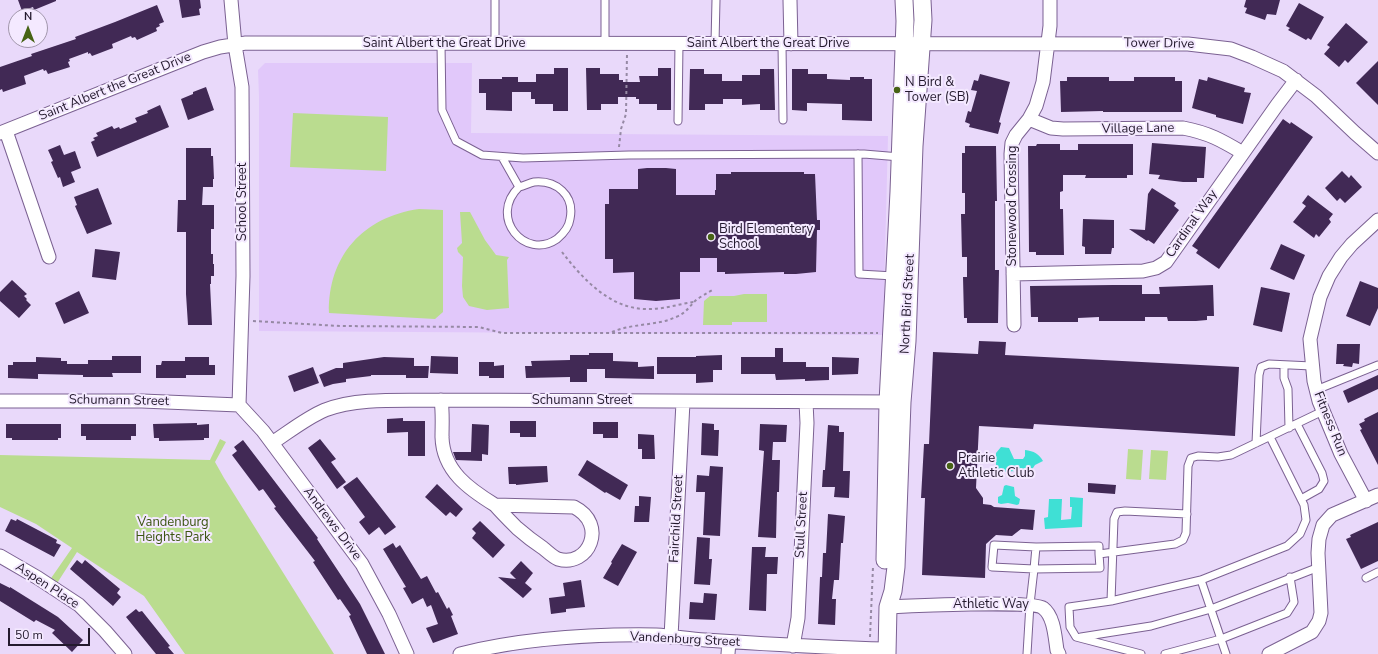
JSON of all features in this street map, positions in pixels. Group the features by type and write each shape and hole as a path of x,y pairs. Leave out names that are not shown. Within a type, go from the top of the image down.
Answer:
{"street":[{"name":"School Street","path":"230,0 242,87 243,276 239,405"},
{"path":"786,44 790,0"},
{"name":"North Bird Street","path":"902,277 900,157 904,0"},
{"name":"North Bird Street","path":"887,652 888,607 893,591 896,567 895,402 902,277 914,146 921,44 922,0"},
{"name":"Stonewood Crossing","path":"1014,325 1012,143 1016,135 1029,119 1036,106 1043,82 1048,43 1050,0"},
{"name":"Saint Albert the Great Drive","path":"3,132 184,58 220,47 235,45 266,43 904,44"},
{"name":"Tower Drive","path":"904,44 1188,44 1231,49 1283,70 1316,96 1378,153"},
{"name":"Cardinal Way","path":"1013,274 1143,271 1156,268 1166,262 1276,105 1296,80"},
{"name":"Village Lane","path":"1029,119 1051,128 1063,130 1183,128 1200,131 1216,137 1243,153"},
{"path":"3,132 49,257"},
{"name":"Fitness Run","path":"1366,501 1342,454 1319,401 1312,366 1310,339 1320,297 1329,276 1345,252 1378,220"},
{"path":"441,400 443,416 442,438 445,454 457,477 482,497 495,505 517,528 556,559 570,560 576,558 590,545 592,533 590,522 584,513 574,507 495,505"},
{"name":"Schumann Street","path":"272,443 311,417 325,410 364,402 441,400 895,402"},
{"name":"Schumann Street","path":"0,401 142,401 239,405"},
{"name":"Fairchild Street","path":"672,637 683,402"},
{"name":"Stull Street","path":"793,646 798,618 807,423 806,402"},
{"name":"Andrews Drive","path":"239,405 272,443 362,564 389,614 408,654"},
{"path":"1269,654 1312,632 1316,628 1319,621 1319,539 1323,525 1332,515 1378,495"},
{"name":"Aspen Place","path":"0,556 38,578 79,605 125,654"},
{"name":"Athletic Way","path":"888,607 915,605 1030,604 1039,606 1044,608 1053,622 1057,650 1059,654"},
{"name":"Vandenburg Street","path":"460,654 483,648 567,637 657,635 687,639 728,648 793,646 887,652"}],"lane":[{"path":"495,0 495,44"},
{"path":"605,0 605,43"},
{"path":"715,43 716,0"},
{"path":"678,122 679,43"},
{"path":"441,44 442,110 456,141 482,155 502,157 858,154 900,157"},
{"path":"783,120 786,44"},
{"path":"858,154 859,274 902,277"},
{"path":"502,157 519,187"},
{"path":"533,182 544,183 556,185 565,194 571,213 568,226 560,236 548,243 535,244 522,240 512,230 507,218 508,204 514,192 519,187 533,182"},
{"path":"1256,443 1259,375 1261,367 1269,364 1312,366"},
{"path":"1284,365 1284,378 1288,389 1289,428"},
{"path":"1316,390 1378,365"},
{"path":"1099,554 1175,544 1183,540 1186,533 1188,466 1191,458 1198,456 1218,457 1231,455 1323,411"},
{"path":"1297,424 1322,473 1324,481 1319,489 1301,499"},
{"path":"1141,654 1076,637 1070,627 1069,607 1111,601 1201,580 1287,546 1300,534 1306,520 1304,505 1270,436"},
{"path":"1111,601 1114,520 1117,512 1125,510 1187,514"},
{"path":"994,545 1036,547 1099,546 1099,554 1100,568 1034,569 992,567 994,545"},
{"path":"1027,654 1030,604 1036,547"},
{"path":"1076,637 1151,626 1211,609 1319,567"},
{"path":"1366,578 1378,572"},
{"path":"1165,654 1221,639 1287,613 1294,602 1290,577"},
{"path":"1201,580 1226,654"}],"path":[{"path":"620,155 621,129 626,114 627,43"},
{"path":"562,252 587,281 609,298 632,307 645,309 664,308 694,302 714,290"},
{"path":"610,332 632,326 656,323 675,318 686,312 694,302"},
{"path":"242,320 340,326 479,327 502,333 885,333"}],"shaded area":[{"path":"265,63 472,63 471,133 888,136 883,335 259,331 258,70"},
{"path":"1001,447 1009,448 1014,459 1023,459 1025,456 1025,450 1036,453 1043,461 1035,465 1029,473 1016,471 1001,472 996,469 996,453"},
{"path":"1004,486 1014,487 1015,496 1020,499 1019,504 998,503 998,497 1002,495"},
{"path":"1070,497 1083,498 1082,527 1045,529 1044,518 1048,517 1049,499 1062,499 1061,520 1071,519 1072,507 1070,507"}],"green space":[{"path":"293,113 388,117 386,171 290,167"},
{"path":"419,209 443,210 443,312 435,319 329,313 330,292 335,274 342,257 353,243 366,230 381,221 399,213"},
{"path":"460,212 470,212 485,240 496,255 509,257 507,260 509,308 487,310 469,306 463,297 463,257 458,252 457,248 462,243"},
{"path":"744,294 767,294 767,322 732,322 732,325 703,325 704,301 710,296 734,296"},
{"name":"Vandenburg Heights Park","path":"220,439 226,442 215,462 334,654 185,654 144,596 77,552 54,588 47,584 72,548 36,524 0,507 0,455 210,460"},
{"path":"1128,449 1143,450 1141,480 1126,479"},
{"path":"1151,450 1168,451 1166,480 1149,479"}],"building":[{"path":"18,0 56,0 39,8 21,8"},
{"path":"179,0 200,0 200,15 182,18"},
{"path":"1246,0 1280,0 1276,15 1267,14 1265,20 1245,13 1247,8 1244,7"},
{"path":"1299,3 1324,17 1311,40 1308,38 1306,40 1288,30 1290,28 1286,26"},
{"path":"157,5 164,22 159,24 160,26 156,28 157,31 137,40 135,37 132,38 131,36 112,44 113,48 92,56 90,53 88,54 88,52 69,59 70,61 68,62 70,67 48,74 46,70 44,71 43,69 24,76 26,84 3,92 2,89 0,90 0,67 32,56 31,54 76,39 75,37"},
{"path":"1346,23 1368,42 1348,63 1345,60 1339,67 1324,54 1330,47 1327,45"},
{"path":"1378,61 1378,105 1356,83"},
{"path":"554,68 568,68 568,111 553,111 553,104 535,104 535,99 531,99 531,92 512,92 512,111 486,110 486,93 479,93 479,79 518,77 518,82 536,82 536,74 554,74"},
{"path":"586,68 600,68 600,74 619,74 619,80 623,80 623,82 640,82 639,76 658,76 658,68 671,68 671,110 657,110 657,104 639,104 639,99 636,99 636,97 618,97 618,104 601,104 601,110 587,110"},
{"path":"690,69 704,69 704,74 722,74 722,81 742,81 742,75 760,75 760,69 774,69 775,110 760,110 760,104 742,105 742,99 723,99 723,104 705,104 705,110 689,110"},
{"path":"792,69 808,69 808,74 827,74 827,79 850,80 850,77 864,77 864,79 872,79 872,121 842,120 842,104 807,103 807,111 792,110"},
{"path":"980,74 1010,82 999,122 1001,123 998,134 969,127 970,124 965,122 968,111 971,112 977,91 971,90 974,80 978,81"},
{"path":"1067,77 1109,77 1109,81 1134,81 1134,77 1175,77 1175,81 1182,81 1182,112 1061,112 1060,81 1067,81"},
{"path":"1208,77 1245,88 1244,92 1251,93 1243,124 1216,117 1216,115 1192,108 1199,79 1207,81"},
{"path":"206,87 214,110 188,120 181,99"},
{"path":"160,105 169,127 97,157 91,142 95,140 93,138 98,136 96,133 112,126 114,129 119,127 120,129 137,122 135,118 148,113 147,111"},
{"path":"1283,119 1290,124 1291,122 1313,137 1219,269 1196,253 1198,250 1192,246"},
{"path":"1152,143 1206,147 1204,178 1197,178 1197,182 1183,182 1158,179 1160,175 1149,174"},
{"path":"1037,144 1060,144 1060,150 1078,150 1078,144 1133,144 1133,175 1127,175 1127,178 1085,178 1086,175 1063,175 1063,191 1060,192 1060,209 1063,209 1064,255 1036,255 1036,252 1029,252 1028,146 1036,146"},
{"path":"60,145 64,155 75,151 81,168 71,172 75,182 63,187 60,177 58,178 51,162 53,161 48,150"},
{"path":"965,146 996,146 997,201 995,201 995,270 999,270 998,323 967,323 967,318 964,318 963,277 967,277 967,257 962,257 961,214 965,214 965,193 962,193 962,153 965,153"},
{"path":"186,148 211,148 211,156 213,156 213,187 203,187 202,205 214,205 214,229 211,229 211,254 213,254 214,276 211,276 210,284 212,325 188,325 186,294 186,232 177,232 178,200 186,200"},
{"name":"Bird Elementery School","path":"638,169 676,169 676,195 715,195 716,174 731,174 731,172 804,172 804,174 815,174 817,220 820,220 820,230 817,230 816,272 796,274 784,274 784,272 725,274 725,272 717,272 717,258 700,258 700,272 680,272 680,299 656,301 634,299 634,272 613,273 613,259 605,259 605,204 609,204 609,189 638,189"},
{"path":"1342,171 1349,178 1351,175 1362,187 1345,203 1340,198 1337,201 1325,188"},
{"path":"98,188 112,224 87,234 75,206 77,205 74,197"},
{"path":"1152,188 1176,203 1174,206 1179,210 1154,244 1129,229 1145,230 1148,194"},
{"path":"1308,195 1333,214 1329,219 1331,222 1319,237 1316,234 1314,238 1293,222 1306,206 1302,203"},
{"path":"1083,219 1114,220 1114,248 1112,248 1111,254 1085,254 1085,247 1082,246"},
{"path":"1281,244 1305,255 1294,280 1270,269"},
{"path":"95,249 120,252 116,280 92,277"},
{"path":"12,280 27,294 24,296 31,305 19,318 0,301 0,292"},
{"path":"1360,281 1378,288 1378,308 1370,326 1346,316"},
{"path":"1142,285 1142,294 1160,294 1159,287 1213,285 1214,316 1207,316 1207,320 1196,321 1168,321 1167,317 1145,317 1145,321 1099,321 1099,317 1078,318 1078,322 1038,322 1038,317 1031,317 1030,286"},
{"path":"1261,287 1290,293 1282,332 1253,325"},
{"path":"79,291 89,313 64,324 55,303"},
{"name":"Prairie Athletic Club","path":"979,341 1006,342 1005,355 1239,367 1235,436 1034,424 1033,429 979,426 976,488 983,498 983,504 994,507 1035,510 1033,530 1021,529 1012,536 996,535 986,544 985,578 922,575 925,498 921,498 924,444 929,444 933,352 978,354"},
{"path":"1337,344 1360,344 1359,364 1353,363 1352,367 1343,366 1344,364 1336,364"},
{"path":"775,348 783,348 783,362 806,362 806,367 829,367 829,380 776,380 775,374 741,374 741,357 775,357"},
{"path":"589,353 613,353 613,361 638,362 638,367 654,366 654,379 605,378 605,369 587,369 587,382 570,382 570,377 526,378 525,366 532,366 531,361 570,360 570,355 589,355"},
{"path":"722,355 722,370 713,370 713,382 696,383 696,374 657,374 657,357"},
{"path":"112,356 141,356 141,373 112,373 113,377 38,374 38,379 8,378 8,365 13,365 13,362 36,362 36,357 61,358 61,361 67,361 67,364 88,364 88,360 112,360"},
{"path":"431,356 458,357 458,374 430,373"},
{"path":"185,357 209,357 209,365 215,365 215,375 186,375 186,378 156,378 156,365 161,365 162,361 185,361"},
{"path":"384,357 414,358 414,366 429,366 428,378 406,378 406,375 371,375 346,379 346,382 324,387 319,375 336,368 343,368 343,363"},
{"path":"832,357 859,358 858,374 832,375"},
{"path":"479,362 494,362 494,366 504,365 504,378 479,376"},
{"path":"313,367 319,383 294,392 288,376"},
{"path":"1378,375 1378,389 1348,403 1343,391"},
{"path":"1378,412 1378,465 1360,430 1362,429 1359,424 1365,421 1364,419"},
{"path":"403,418 403,421 425,421 425,456 408,456 408,432 387,433 387,419"},
{"path":"510,421 536,421 536,437 520,437 520,433 510,433"},
{"path":"593,422 618,422 618,438 603,438 603,434 593,434"},
{"path":"197,423 197,425 209,424 209,438 204,438 204,440 159,441 159,438 154,438 153,424"},
{"path":"702,423 714,424 714,430 719,430 718,456 701,455"},
{"path":"6,424 61,424 61,438 58,438 58,440 12,440 12,438 6,438"},
{"path":"81,424 136,424 136,436 131,436 131,440 86,440 86,436 81,436"},
{"path":"472,424 489,425 488,455 482,454 482,461 456,460 453,452 471,452"},
{"path":"760,424 787,425 786,442 773,442 772,460 780,460 779,492 777,492 776,538 758,537 764,451 759,450"},
{"path":"828,425 839,426 839,432 844,432 843,471 850,471 849,498 834,497 835,487 822,487 823,470 825,470"},
{"path":"638,434 654,435 655,459 642,459 642,449 638,449"},
{"path":"320,439 336,459 331,462 346,482 337,489 308,448"},
{"path":"243,440 318,538 317,539 360,604 385,654 367,654 349,616 351,615 340,599 338,600 313,562 315,561 274,508 276,507 263,489 259,491 232,455 237,451 234,447"},
{"path":"587,460 628,485 620,500 606,492 605,493 578,475"},
{"path":"547,466 548,482 516,485 509,484 508,467"},
{"path":"710,466 723,467 720,536 703,535 705,492 696,492 697,475 709,476"},
{"path":"357,477 396,527 385,535 379,527 369,535 359,522 365,517 343,487"},
{"path":"1088,483 1116,485 1115,494 1088,492"},
{"path":"437,484 463,509 456,517 450,512 446,516 425,497"},
{"path":"639,496 651,497 649,522 634,522 635,506 639,506"},
{"path":"828,514 845,516 843,543 841,543 839,580 834,580 832,599 836,599 835,625 818,624 820,577 822,577 823,553 826,553"},
{"path":"11,519 16,521 17,519 57,540 56,543 61,545 54,557 5,531"},
{"path":"480,521 505,545 493,558 472,538 476,533 472,529"},
{"path":"1378,522 1378,561 1361,569 1346,539 1351,537 1350,535"},
{"path":"697,537 710,538 709,559 712,559 710,585 694,584"},
{"path":"393,543 396,548 400,545 421,579 427,576 447,609 449,607 453,615 451,616 458,634 433,643 426,628 438,624 431,605 427,607 423,598 412,604 403,588 406,587 383,549"},
{"path":"622,544 637,552 618,586 603,578"},
{"path":"752,547 766,547 765,557 778,557 777,574 767,574 766,611 749,610"},
{"path":"77,560 82,564 85,560 120,589 117,593 121,597 113,606 70,569"},
{"path":"521,561 533,573 525,583 532,589 523,598 498,577 516,579 510,573"},
{"path":"581,580 585,607 566,609 566,612 551,614 549,598 565,596 563,583"},
{"path":"0,583 10,587 58,617 83,640 72,652 52,633 55,630 36,620 34,622 0,601"},
{"path":"704,593 717,594 715,620 689,619 690,602 703,603"},
{"path":"136,609 139,612 142,611 170,646 168,647 174,654 156,654 126,617"}],"place":[{"name":"N Bird & Tower (SB)","path":"897,90"},
{"name":"Bird Elementery School","path":"711,237"},
{"name":"Prairie Athletic Club","path":"950,466"}]}
